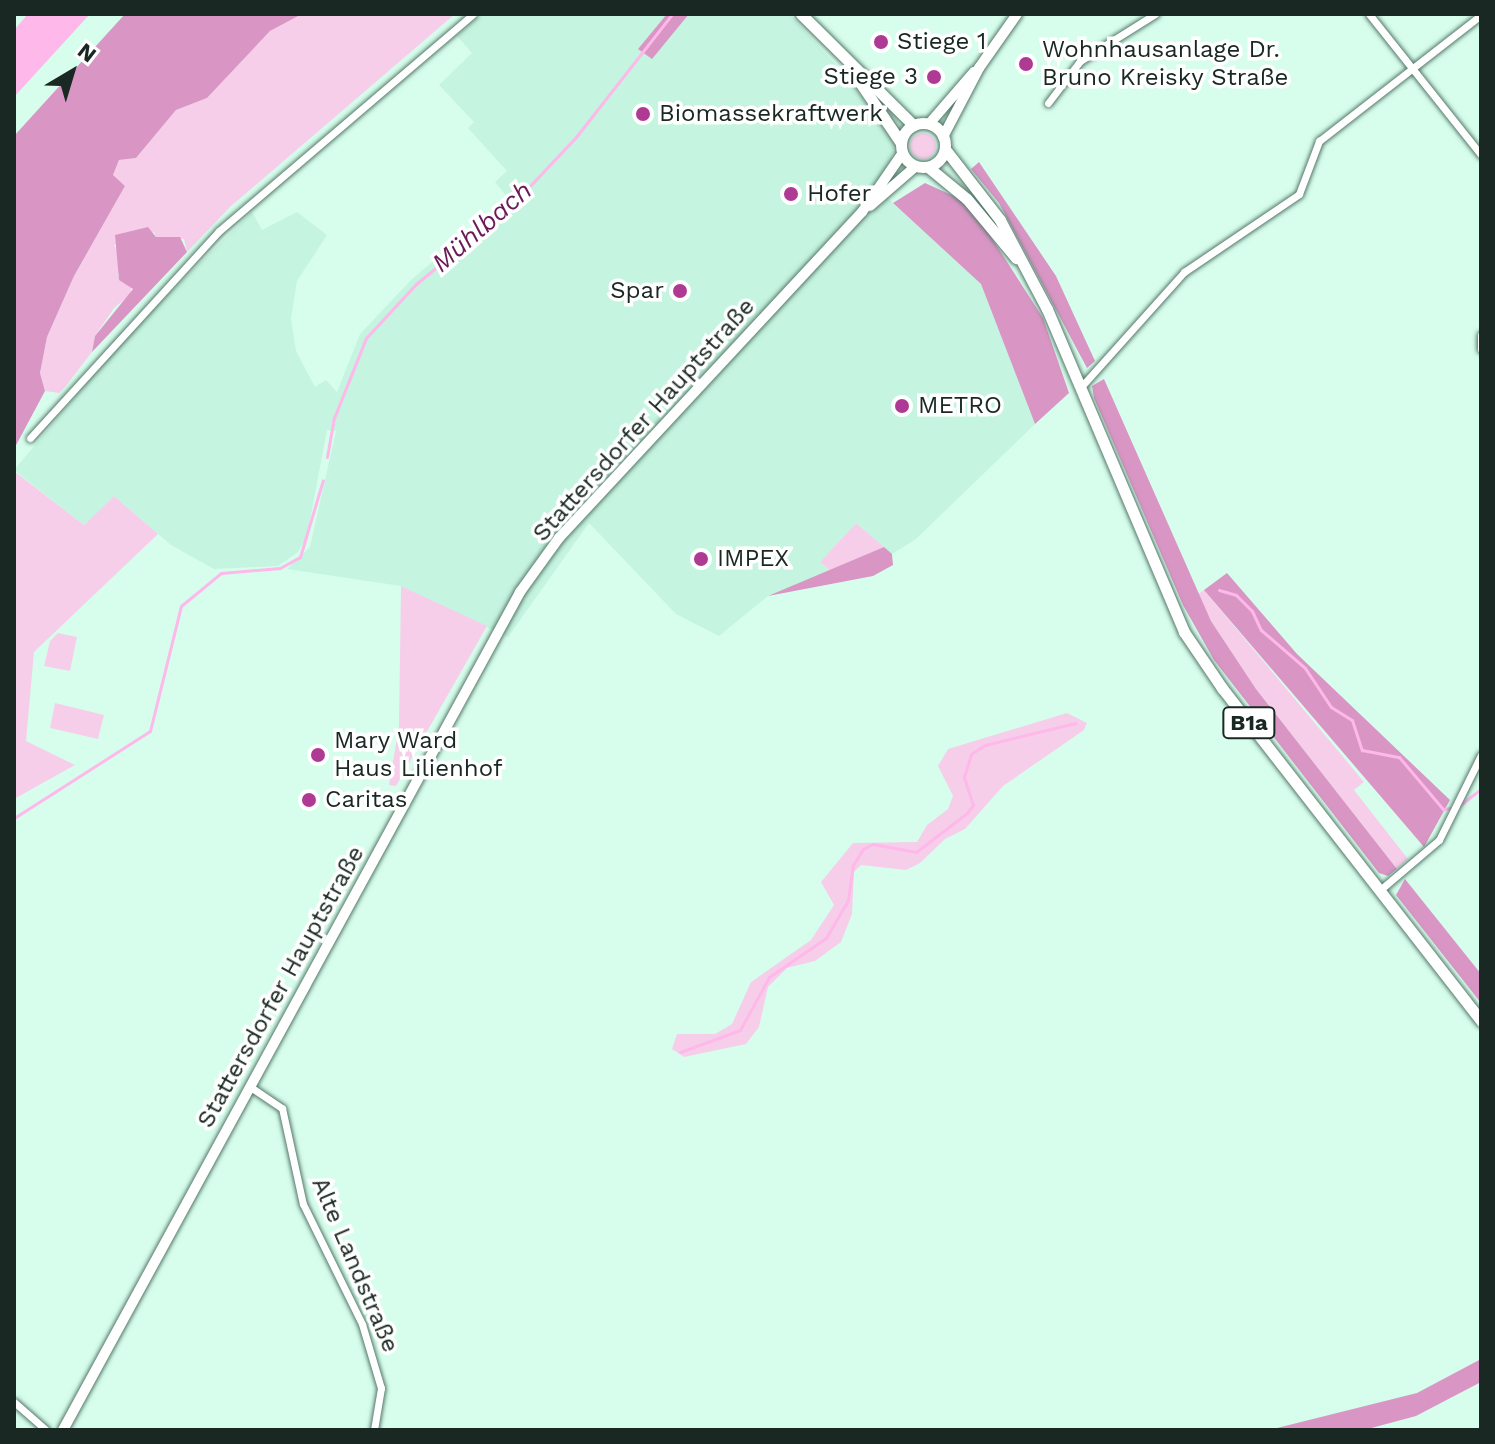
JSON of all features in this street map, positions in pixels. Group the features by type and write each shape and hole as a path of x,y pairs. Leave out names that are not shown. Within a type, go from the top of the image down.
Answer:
{"main road":[{"name":"B1a","path":"801,14 913,125"},
{"path":"902,148 913,125 929,124 979,68 1017,14"},
{"name":"B1a","path":"842,58 902,148 922,167 967,199 1010,244"},
{"path":"922,167 944,143 979,68"},
{"name":"B1a","path":"929,124 1025,269 1080,388 1184,632 1481,1021"},
{"name":"Stattersdorfer Hauptstraße","path":"862,212 902,148"},
{"name":"Stattersdorfer Hauptstraße","path":"63,1430 520,592 559,538 862,212 922,167"}],"street":[{"path":"30,438 219,231 473,14"},
{"path":"1048,103 1080,61 1153,14"},
{"path":"1369,14 1481,155"},
{"path":"1080,388 1163,291 1239,230 1299,194 1319,141 1481,15"},
{"path":"1480,336 1481,349"},
{"path":"1380,890 1432,848 1481,755"},
{"name":"Alte Landstraße","path":"249,1086 282,1108 303,1204 362,1324 381,1388 374,1430"},
{"path":"14,1402 46,1430"}],"shaded area":[{"path":"28,14 90,14 14,97 14,30"},
{"path":"125,14 302,14 270,31 207,98 176,110 136,158 119,160 113,175 125,186 74,276 47,337 40,373 45,391 14,449 14,136"},
{"path":"302,14 455,14 230,207 187,252 184,239 156,237 154,232 114,245 120,255 118,276 131,284 131,294 114,308 95,336 92,352 65,387 59,393 45,391 40,373 47,337 74,276 125,186 113,175 119,160 136,158 176,110 207,98 270,31"},
{"path":"482,14 789,14 848,78 894,143 891,163 874,186 981,284 1035,424 916,539 892,554 856,523 820,562 832,572 768,596 719,636 676,614 589,523 508,637 401,586 287,569 310,547 336,431 327,430 307,536 298,552 278,566 214,569 171,545 114,496 84,525 14,470 128,334 252,212 262,230 297,212 327,235 297,281 291,319 296,351 315,387 326,380 337,392 360,334 412,279 508,198 495,182 507,171 468,128 474,122 439,85 472,53 457,36"},
{"path":"667,14 689,14 652,59 638,49"},
{"path":"923,133 932,137 936,146 932,155 923,159 914,155 910,146 914,137"},
{"path":"979,162 1056,276 1095,361 1087,368 999,203 971,169"},
{"path":"925,183 958,198 984,226 1043,318 1069,393 1035,424 981,284 893,203"},
{"path":"148,227 156,237 180,237 187,252 92,352 95,336 133,289 119,280 115,235"},
{"path":"1104,379 1211,621 1256,689 1397,869 1388,876 1379,873 1214,660 1183,605 1094,398 1092,386"},
{"path":"14,471 84,525 114,496 158,534 34,652 26,741 75,765 14,799"},
{"path":"856,523 884,547 832,572 820,562"},
{"path":"884,547 892,554 893,565 873,576 768,596"},
{"path":"1227,573 1297,654 1450,800 1424,847 1204,590"},
{"path":"401,586 487,626 396,786 389,785 399,726"},
{"path":"1204,590 1364,782 1354,790 1408,859 1397,869 1256,689 1211,621 1198,594"},
{"path":"58,633 77,637 70,671 44,666 50,641"},
{"path":"55,703 104,715 98,739 50,728"},
{"path":"1067,713 1087,723 1084,730 1003,786 965,829 945,839 920,863 906,870 861,865 854,872 852,914 841,942 815,961 787,968 768,987 759,1027 746,1044 684,1057 672,1049 677,1034 715,1034 732,1024 751,982 811,940 834,905 821,882 853,843 917,842 927,825 948,809 953,796 938,766 948,749"},
{"path":"1405,879 1481,974 1481,1003 1396,895"},
{"path":"1481,1359 1481,1382 1416,1416 1364,1430 1269,1430 1417,1393"}],"waterway":[{"name":"Mühlbach","path":"327,457 334,418 366,338 416,284 511,206 576,137 672,14"},
{"name":"Mühlbach","path":"14,818 150,731 181,606 221,573 280,568 300,557 323,480"},
{"path":"1219,590 1236,595 1252,611 1261,630 1305,668 1331,707 1352,720 1362,750 1399,757 1443,809 1451,808"},
{"path":"680,1052 740,1030 769,977 826,938 848,900 853,865 863,849 873,844 916,852 967,813 973,805 964,777 971,754 985,745 1075,723"},
{"path":"1459,806 1481,789"}],"place":[{"name":"Stiege 1","path":"881,42"},
{"name":"Wohnhausanlage Dr. Bruno Kreisky Straße","path":"1026,64"},
{"name":"Stiege 3","path":"934,77"},
{"name":"Biomassekraftwerk","path":"643,114"},
{"name":"Hofer","path":"791,194"},
{"name":"Spar","path":"680,291"},
{"name":"METRO","path":"902,406"},
{"name":"IMPEX","path":"701,559"},
{"name":"Mary Ward Haus Lilienhof","path":"318,755"},
{"name":"Caritas","path":"309,800"}]}
